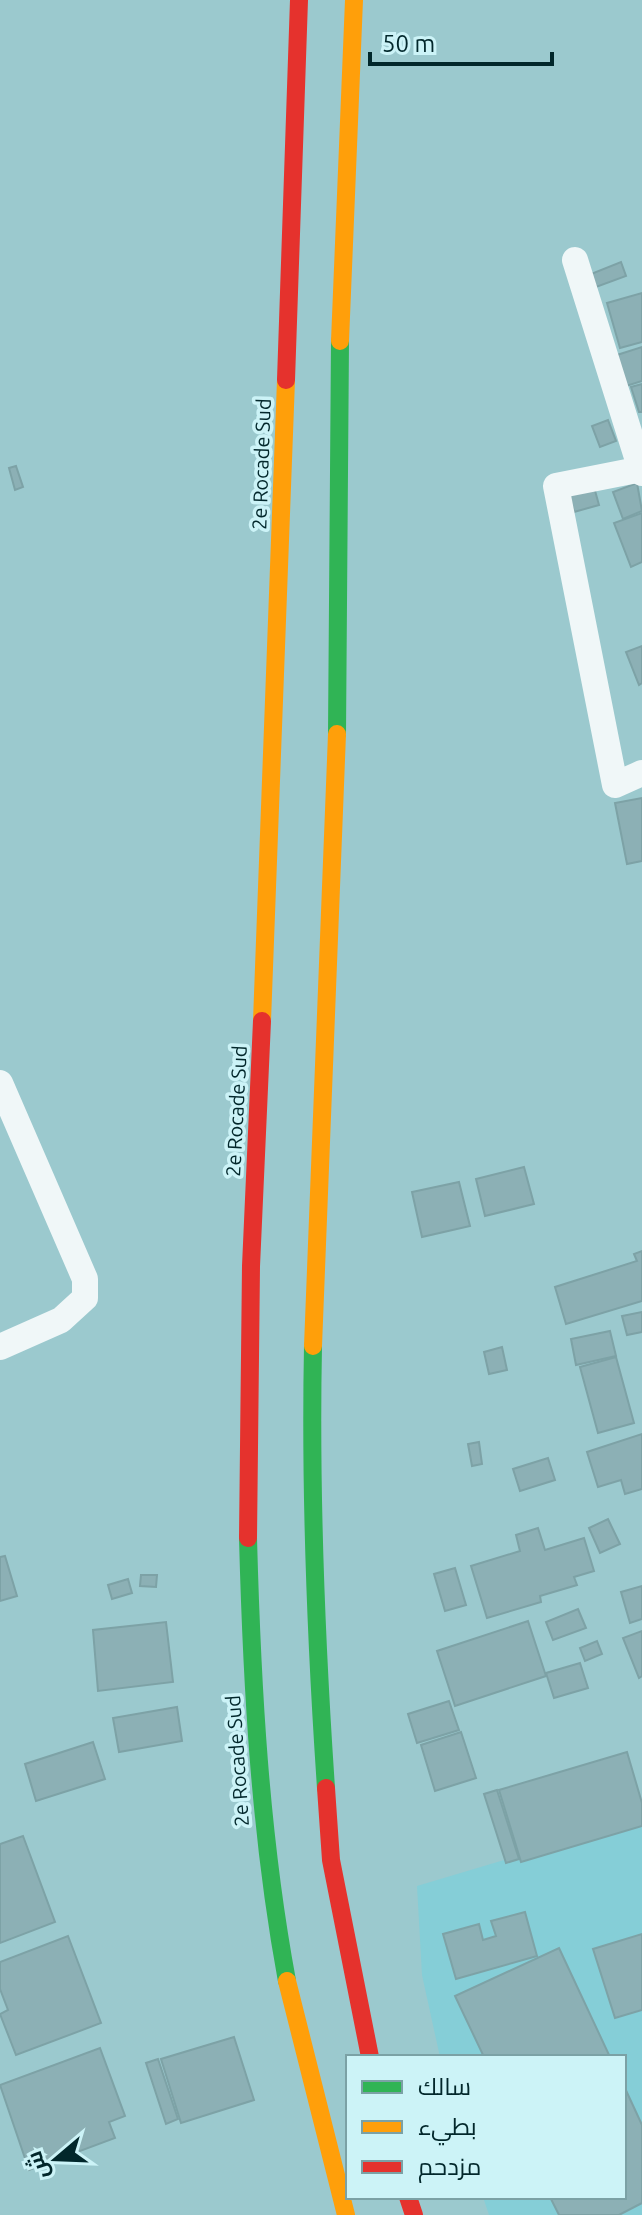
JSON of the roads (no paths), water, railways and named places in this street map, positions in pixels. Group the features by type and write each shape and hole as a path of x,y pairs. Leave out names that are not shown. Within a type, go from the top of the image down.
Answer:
{"highway":[{"name":"2e Rocade Sud","path":"299,0 251,1266 248,1540 258,1769 271,1895 294,2019 346,2215"},
{"path":"354,0 338,382 340,658 314,1261 311,1444 317,1652 331,1860 370,2055"},
{"path":"275,125 286,375"}],"street":[{"path":"575,260 642,471 556,486 615,785 642,773"},
{"path":"0,1083 85,1279 85,1298 61,1320 0,1347"}]}
